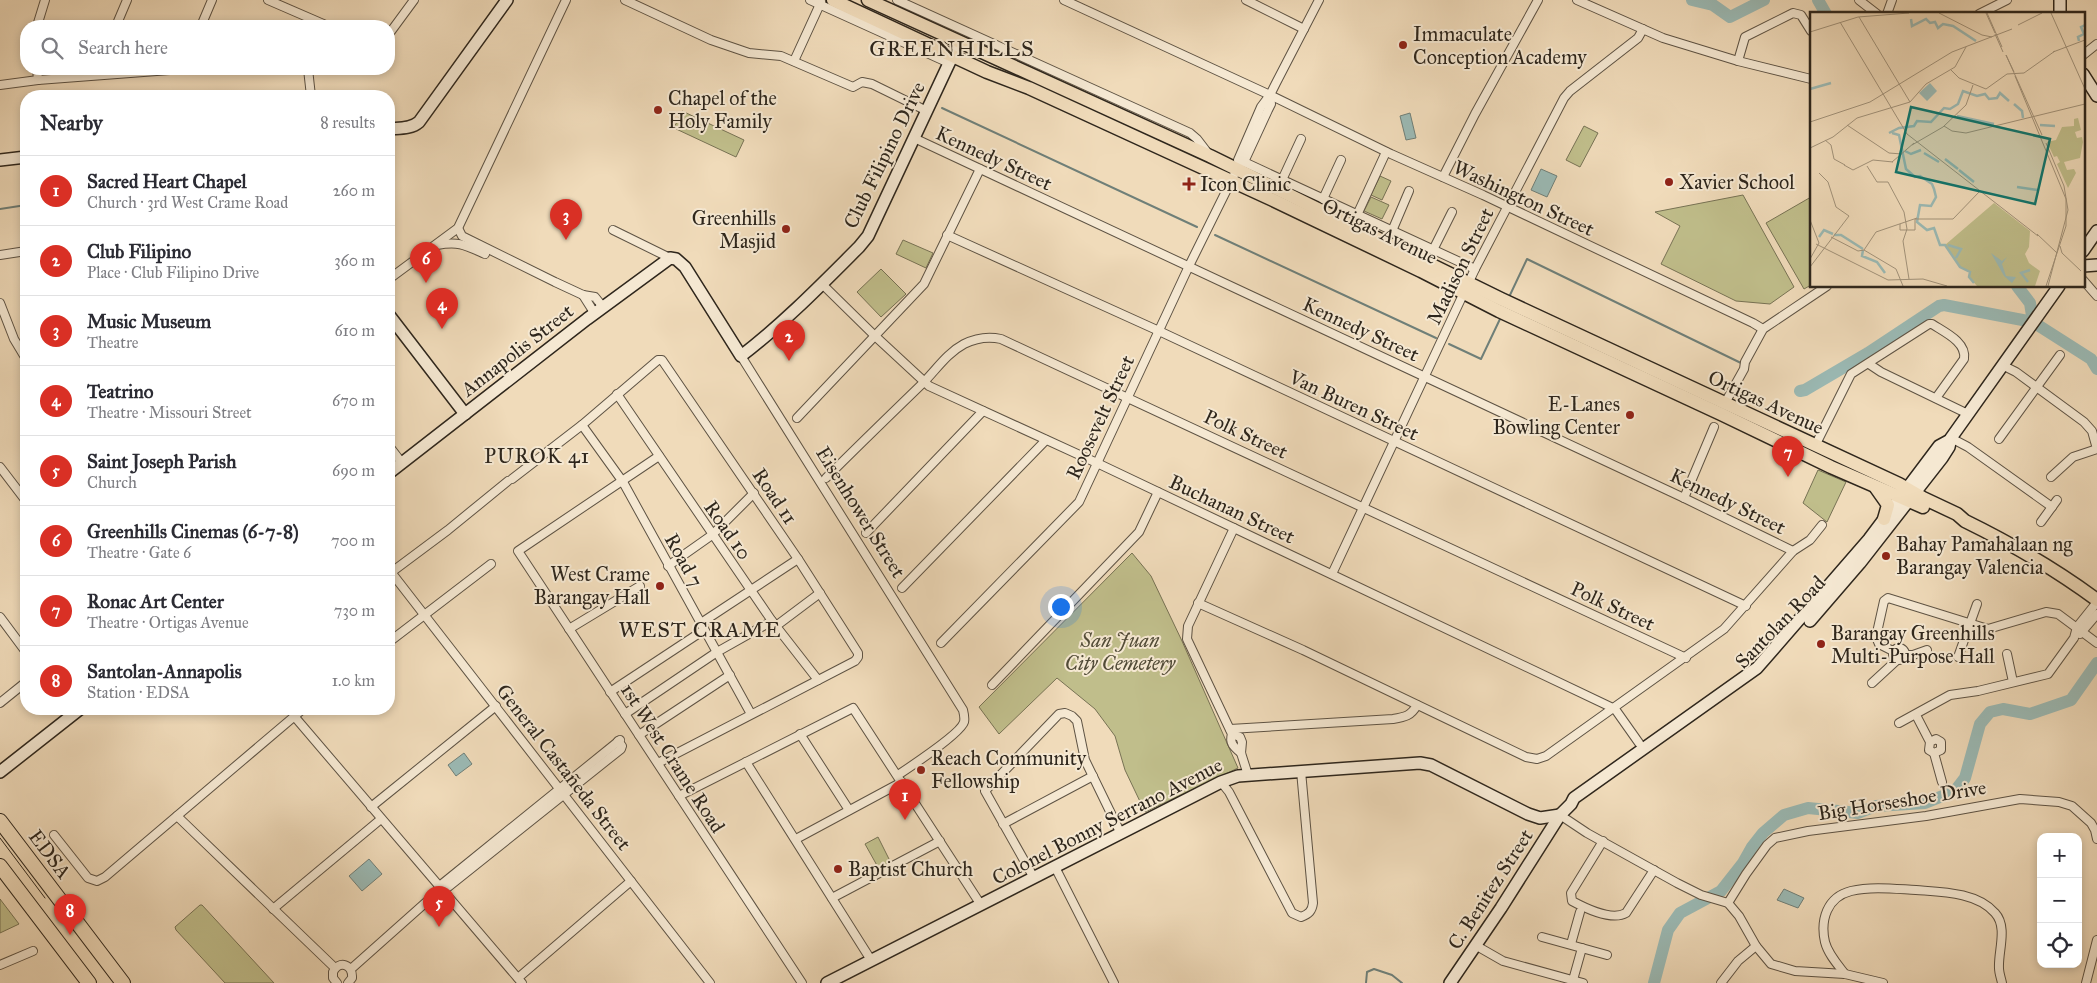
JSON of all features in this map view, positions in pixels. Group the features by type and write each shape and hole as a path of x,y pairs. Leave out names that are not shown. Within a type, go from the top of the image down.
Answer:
{"highway":[{"name":"EDSA","path":"0,821 123,983"},
{"path":"0,866 89,983"}],"main road":[{"path":"395,128 410,126 419,122 507,0"},
{"name":"Ortigas Avenue","path":"833,0 938,48 950,59 1231,181 1466,288"},
{"name":"Ortigas Avenue","path":"868,0 1210,156 1240,165 1295,199 1506,308 1874,486 1908,495"},
{"name":"Club Filipino Drive","path":"741,356 795,311 868,236 959,42"},
{"path":"907,44 930,50 938,48"},
{"path":"2084,76 2097,96"},
{"path":"0,160 20,158"},
{"path":"2084,250 2097,231"},
{"name":"Eisenhower Street","path":"666,261 676,259 685,268 741,356"},
{"name":"Annapolis Street","path":"395,468 599,310 666,261"},
{"path":"2084,266 2097,264"},
{"name":"Santolan Road","path":"1560,815 1574,798 1756,668 1810,608 1884,519 1908,495 1945,452 1952,437 2058,288"},
{"name":"Ortigas Avenue","path":"1506,308 1725,403 1816,446 1908,495"},
{"path":"395,323 465,414"},
{"path":"1874,486 1888,505 1884,519"},
{"path":"1908,495 1952,520 1965,521 2029,554 2065,576 2097,601"},
{"name":"Santolan Road","path":"1571,804 1578,804 1756,678 1775,660 1860,563 1908,495"},
{"path":"0,772 68,715"},
{"name":"Colonel Bonny Serrano Avenue","path":"827,983 1221,782 1248,775 1405,764 1431,765 1528,814 1540,818 1560,815"},
{"path":"1528,814 1540,828 1543,843"},
{"name":"C. Benitez Street","path":"1450,983 1560,815"}],"street":[{"path":"38,20 44,0"},
{"path":"119,20 127,0"},
{"path":"204,20 212,0"},
{"path":"268,0 314,20"},
{"path":"395,26 414,0"},
{"path":"395,275 458,228 566,0"},
{"path":"625,0 644,4 711,40 742,52 781,56 853,87 862,82 872,84 926,110"},
{"path":"810,0 821,2 907,44 950,59"},
{"path":"897,0 1190,133 1210,156"},
{"name":"Washington Street","path":"1064,0 1270,95 1386,152 1507,206 1754,323 1763,329"},
{"path":"1246,0 1304,29"},
{"path":"1319,0 1270,95 1271,104 1265,109 1240,165 1282,180 1474,269"},
{"path":"1443,178 1475,114 1538,0"},
{"path":"1577,0 1669,40 1738,61 1810,79"},
{"path":"1859,0 1874,12"},
{"path":"1888,12 1892,0"},
{"path":"1983,12 2007,0"},
{"path":"794,61 821,2"},
{"path":"1738,61 1745,37 1793,13 1801,15 1810,29"},
{"name":"Madison Street","path":"1332,574 1474,269 1564,98 1570,91 1638,38 1643,29"},
{"path":"2084,54 2097,44"},
{"path":"38,75 38,80"},
{"path":"0,85 83,75"},
{"path":"309,75 310,90"},
{"name":"Kennedy Street","path":"914,138 1684,498 1793,551"},
{"path":"1282,180 1301,139"},
{"path":"1357,215 1386,152"},
{"path":"1322,200 1341,160"},
{"name":"Roosevelt Street","path":"941,643 1079,502 1189,266 1240,165"},
{"path":"797,418 928,279 947,235 980,170"},
{"path":"1392,231 1409,190"},
{"path":"1433,250 1452,212"},
{"path":"458,228 462,236 494,253 583,295 595,297 599,310"},
{"path":"613,230 652,249 666,261"},
{"name":"Van Buren Street","path":"947,235 1159,331 1746,606"},
{"path":"435,245 451,242 461,243 488,255"},
{"path":"0,255 20,253"},
{"path":"2084,281 2097,296"},
{"name":"Buchanan Street","path":"822,284 924,382 1615,709 1640,743"},
{"path":"1725,403 1763,329 1824,288"},
{"path":"0,303 14,339 20,349"},
{"path":"1816,446 1851,374 1929,324 1932,324 1958,341 1964,355 1964,360 1936,398"},
{"name":"Polk Street","path":"826,478 952,352 973,341 992,337 1001,339 1128,397 1686,658"},
{"path":"1999,439 2060,355"},
{"name":"Eisenhower Street","path":"741,356 959,703 965,716 961,729 900,778 849,810 796,839"},
{"name":"Road 11","path":"617,394 658,360 662,360 677,379 798,559 858,653 858,657 818,680"},
{"path":"1869,364 1881,372 1968,414"},
{"path":"2002,365 2013,370 2089,425 2097,449 2073,457 2052,477"},
{"path":"395,569 582,425 617,394"},
{"name":"Road 10","path":"617,394 774,624 818,680"},
{"path":"866,533 983,411"},
{"name":"Road 7","path":"582,425 623,482 752,714"},
{"path":"1684,498 1714,427"},
{"path":"1952,437 1964,439 1968,447 2052,507"},
{"path":"902,588 1046,440"},
{"path":"395,454 402,463"},
{"path":"623,482 659,456"},
{"path":"0,467 20,494"},
{"name":"1st West Crame Road","path":"623,482 518,551 802,983"},
{"path":"992,685 1139,532 1158,492"},
{"path":"668,566 712,535 754,493"},
{"path":"2041,522 2057,500"},
{"name":"Kennedy Street","path":"1198,603 1526,757 1537,759 1546,756 1615,709 1724,629 1793,551 1810,540 1822,524"},
{"path":"1234,528 1188,626 1188,639 1231,731 1230,740 1233,747 1241,753 1248,775"},
{"path":"610,692 751,590 798,559"},
{"path":"395,637 491,564"},
{"name":"General Castañeda Street","path":"395,579 425,614 710,983"},
{"path":"569,629 640,586"},
{"path":"625,714 717,652 774,624 820,594"},
{"path":"1893,651 1879,644 1876,637 1884,602 1888,598 1988,628 1994,628 2046,612 2058,614 2097,643"},
{"path":"1899,723 1950,695 1978,691 2048,674 2074,638 2097,601"},
{"path":"1958,657 1977,604"},
{"path":"2080,629 2097,614"},
{"path":"0,617 20,644"},
{"path":"1893,651 1899,648 1904,651 1905,655"},
{"path":"1872,683 1905,655 1913,655 1927,650"},
{"path":"1893,651 1893,656 1897,660"},
{"path":"2007,654 2013,682"},
{"path":"639,736 730,676"},
{"path":"658,764 818,680"},
{"path":"0,703 20,687"},
{"path":"1231,731 1404,718 1412,714 1417,705"},
{"path":"370,806 496,706"},
{"path":"679,796 853,708 981,905"},
{"path":"1034,878 986,795 987,788 1059,714 1065,713 1077,721 1085,760 1122,834"},
{"path":"1916,715 1930,742 1936,740 1942,746 1941,750 1934,753 1942,782"},
{"path":"54,835 88,878 97,881 105,877 294,716 520,981 631,881"},
{"path":"800,734 849,810"},
{"path":"351,969 441,889 442,884 561,791 619,741"},
{"path":"746,762 871,960"},
{"path":"1221,782 1229,792 1292,914 1301,917 1308,914 1313,908 1313,902 1300,772"},
{"path":"1002,824 1093,776"},
{"name":"Big Horseshoe Drive","path":"1728,903 1767,846 1775,838 1808,831 1926,816 2020,799 2059,802 2072,806 2091,823 2097,839"},
{"path":"1560,815 1586,833 1701,895 1728,903 1739,916 1756,946 1770,964 1795,971 1845,974 1883,983"},
{"path":"177,816 335,968"},
{"path":"273,909 381,819"},
{"path":"832,898 940,841"},
{"path":"1603,842 1571,893 1572,901 1577,904 1613,916 1622,915 1626,912 1654,870"},
{"path":"1055,867 1114,983"},
{"path":"1845,974 1834,960 1825,943 1823,919 1832,903 1850,891 1871,889 1910,890 1968,897 1995,912 2002,928 1999,969 2002,983"},
{"path":"1570,944 1580,912"},
{"path":"1542,937 1606,955"},
{"path":"2086,983 2097,940"},
{"path":"1475,945 1502,961 1583,983"},
{"path":"1721,983 1738,961 1756,946"},
{"path":"1572,980 1582,948"},
{"path":"0,965 32,951"},
{"path":"335,968 343,964 351,969 353,975 349,983"},
{"path":"332,981 335,968"}],"green space":[{"path":"682,111 744,140 736,157 674,128"},
{"path":"1584,126 1598,133 1580,167 1566,160"},
{"path":"1380,176 1391,181 1382,200 1371,195"},
{"path":"1743,195 1794,287 1770,304 1736,301 1661,264 1680,226 1655,212"},
{"path":"1371,197 1389,205 1382,219 1364,211"},
{"path":"1810,198 1810,286 1804,289 1766,223"},
{"path":"903,240 933,253 926,268 896,254"},
{"path":"881,269 906,294 881,317 857,292"},
{"path":"1818,470 1846,482 1827,522 1803,503"},
{"name":"San Juan City Cemetery","path":"1132,553 1151,576 1238,768 1145,812 1125,770 1115,736 1095,709 1057,678 999,734 979,707"},
{"path":"878,837 891,863 879,869 865,844"},
{"path":"0,899 19,924 0,933"},
{"path":"200,905 274,983 225,983 175,927"}],"water":[{"path":"1410,113 1416,138 1406,140 1400,116"},
{"path":"1541,169 1557,176 1547,197 1531,190"},
{"path":"464,753 472,764 456,776 448,765"},
{"path":"369,859 382,874 362,891 349,876"},
{"path":"1784,889 1804,898 1798,908 1777,900"}],"waterway":[{"path":"1692,0 1713,5 1730,17 1764,0"},
{"path":"1818,0 1825,12"},
{"path":"942,108 1197,227"},
{"path":"0,209 20,206"},
{"path":"1215,235 1436,338"},
{"path":"1510,295 1527,259 1743,364"},
{"path":"2019,288 2030,303 2033,322"},
{"path":"1800,391 1805,390 1868,353 1939,306 1944,305 2033,322 2091,359 2097,369"},
{"path":"1449,344 1481,359 1500,319"},
{"path":"1654,983 1668,930 1680,913 1721,891 1763,833 1784,815 1808,808 1858,813 1876,806 1925,803 1955,791 1965,778 1980,724 1990,712 2003,709 2030,714 2071,700 2097,663"},
{"path":"1366,983 1367,972 1374,969 1392,975 1402,983"}],"tram line":[{"path":"0,838 45,898"}],"place":[{"name":"Immaculate Conception Academy","path":"1403,45"},
{"name":"Chapel of the Holy Family","path":"658,110"},
{"name":"Xavier School","path":"1669,182"},
{"name":"Icon Clinic","path":"1189,184"},
{"name":"Greenhills Masjid","path":"786,229"},
{"name":"Music Museum","path":"566,240"},
{"name":"Greenhills Cinemas (6-7-8)","path":"426,283"},
{"name":"Teatrino","path":"442,329"},
{"name":"Club Filipino","path":"789,361"},
{"name":"E-Lanes Bowling Center","path":"1630,415"},
{"name":"Ronac Art Center","path":"1788,477"},
{"name":"Bahay Pamahalaan ng Barangay Valencia","path":"1886,556"},
{"name":"West Crame Barangay Hall","path":"660,586"},
{"name":"Barangay Greenhills Multi-Purpose Hall","path":"1821,644"},
{"name":"Reach Community Fellowship","path":"921,770"},
{"name":"Sacred Heart Chapel","path":"905,820"},
{"name":"Baptist Church","path":"838,869"},
{"name":"Saint Joseph Parish","path":"439,927"},
{"name":"Santolan-Annapolis","path":"70,935"}],"district":[{"name":"GREENHILLS","path":"952,48"},
{"name":"PUROK 41","path":"537,456"},
{"name":"WEST CRAME","path":"700,629"}]}
